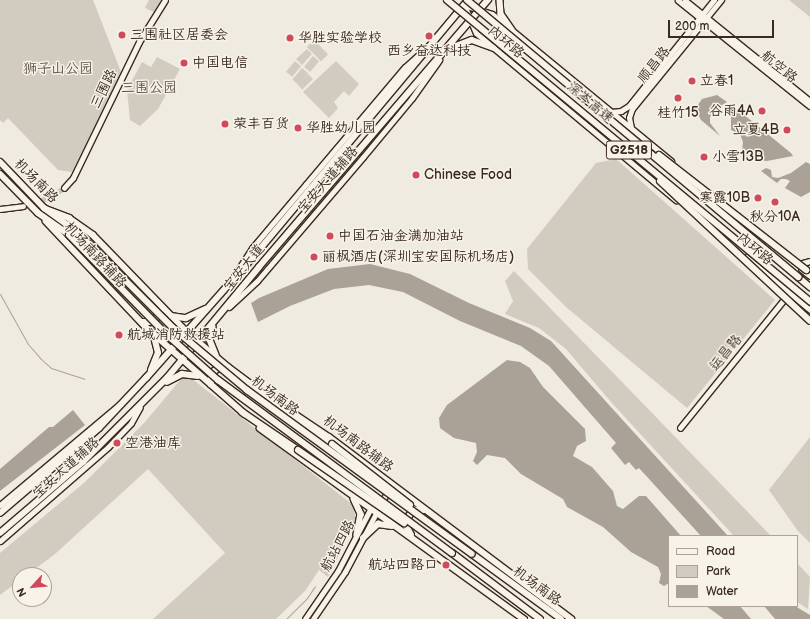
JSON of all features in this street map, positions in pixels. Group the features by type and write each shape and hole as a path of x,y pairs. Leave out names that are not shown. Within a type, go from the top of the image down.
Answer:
{"highway":[{"name":"深岑高速","path":"447,0 810,301"},
{"name":"深岑高速","path":"466,2 623,130 810,286"},
{"path":"623,130 684,173 810,273"},
{"path":"621,144 810,321"},
{"name":"机场南路","path":"0,162 44,208 76,230 173,328 247,390 561,619"},
{"name":"机场南路","path":"0,174 43,218 69,235 165,333 208,371 262,415 466,563 540,619"},
{"path":"269,398 332,444 458,544"},
{"path":"242,412 379,507 452,553"}],"main road":[{"name":"宝安大道","path":"0,533 83,462 158,388 415,84 441,58 488,0"},
{"path":"500,0 502,14 512,30"},
{"name":"宝安大道","path":"0,513 85,442 146,378 231,282 466,2"},
{"name":"内环路","path":"466,2 480,10 490,13 512,30 810,276"},
{"name":"内环路","path":"466,2 471,22 476,33 810,310"},
{"path":"447,50 472,40 494,48"},
{"name":"机场南路辅路","path":"44,208 69,218 93,235 157,304 222,363 269,398 313,425 571,619"},
{"name":"机场南路辅路","path":"43,218 146,328 242,412 345,490 524,619"},
{"path":"139,320 148,324 156,320 160,312 157,304"},
{"path":"165,311 182,318 208,307"},
{"path":"215,322 210,344 222,363"},
{"path":"146,328 159,349 146,378"},
{"path":"214,388 210,379 211,373 218,367 228,367"},
{"path":"158,388 182,374 193,374 204,379"},
{"name":"宝安大道辅路","path":"0,505 127,398"},
{"name":"宝安大道辅路","path":"0,540 108,447 131,423 140,407"},
{"path":"345,490 361,511 357,535"},
{"path":"423,546 407,529 406,520 414,510 426,511"},
{"path":"363,538 375,526 382,524 405,532"}],"street":[{"name":"三围路","path":"64,188 73,178 139,42 165,0"},
{"name":"航空路","path":"678,0 810,101"},
{"name":"航空路","path":"685,0 703,18 810,106"},
{"name":"顺昌路","path":"631,128 629,118 632,109 703,18 714,0"},
{"name":"顺昌路","path":"611,112 621,111 629,106 703,18 721,0"},
{"path":"0,209 23,206"},
{"path":"795,264 805,264 810,261"},
{"name":"运昌路","path":"680,428 789,293"},
{"name":"航站四路","path":"305,619 328,588 386,480"},
{"name":"航站四路","path":"313,619 339,582 392,484"}],"green space":[{"name":"狮子山公园","path":"0,0 93,0 121,72 72,172 58,170 8,118 3,123 0,120"},
{"path":"149,0 161,0 154,12 145,8"},
{"path":"789,0 810,0 810,17"},
{"path":"314,40 328,54 321,61 307,47"},
{"path":"307,49 312,54 302,65 296,59"},
{"path":"313,56 319,61 310,72 304,67"},
{"name":"三围公园","path":"157,57 180,69 158,109 140,126 130,120 127,90 142,62 151,67"},
{"path":"295,61 301,66 292,77 286,72"},
{"path":"336,61 359,84 349,96 344,91 334,102 338,108 329,118 303,92"},
{"path":"302,68 308,73 298,85 292,79"},
{"path":"308,74 313,79 302,90 297,85"},
{"path":"616,159 775,300 687,408 566,307 528,269 527,249 596,163"},
{"path":"514,271 770,535 733,535 611,402 566,349 539,328 505,314 513,301 505,281"},
{"path":"191,378 353,505 356,520 328,577 319,570 305,591 276,619 153,619 225,553 148,469 55,554 38,567 12,567 12,586 0,595 0,553 85,482 145,422 181,379"},
{"path":"810,437 810,543 798,531 769,490"},
{"path":"798,564 810,577 808,609 798,603"}],"water":[{"path":"717,95 727,102 714,110 710,117 710,123 720,136 701,120 695,109 702,99"},
{"path":"738,110 793,156 767,161 747,159 742,151 743,142 740,134 731,130 731,111"},
{"path":"806,162 810,164 810,192 801,197 785,188 790,181 781,179 777,183 761,171 766,168 771,170 772,177 778,178 791,173"},
{"path":"370,264 410,274 469,303 530,328 551,341 727,535 700,535 639,468 636,470 629,462 625,465 611,448 616,443 549,366 521,346 460,321 403,292 369,285 334,289 290,306 258,322 251,303 259,298 328,269"},
{"path":"507,360 520,362 530,368 543,387 585,429 586,441 577,446 573,456 592,467 613,491 617,506 623,509 639,496 646,496 680,535 668,535 668,584 664,586 659,583 661,574 658,567 631,552 603,527 567,507 563,499 521,474 505,458 487,455 477,465 473,461 477,452 476,443 454,438 440,428 439,418 447,405"},
{"path":"73,410 85,425 0,491 0,469 49,427 53,427"},
{"path":"707,607 741,607 751,619 724,619"},
{"path":"765,607 797,607 810,615 810,619 775,619"}],"waterway":[{"path":"0,294 28,344 41,359 51,368 84,379"},
{"path":"286,619 307,598 315,586"}],"tunnel":[{"path":"23,206 47,198 64,188"}],"place":[{"name":"三围社区居委会","path":"122,35"},
{"name":"西乡奋达科技","path":"429,36"},
{"name":"华胜实验学校","path":"290,38"},
{"name":"中国电信","path":"184,63"},
{"name":"立春1","path":"692,81"},
{"name":"桂竹15","path":"678,98"},
{"name":"谷雨4A","path":"762,111"},
{"name":"荣丰百货","path":"225,124"},
{"name":"华胜幼儿园","path":"298,128"},
{"name":"立夏4B","path":"787,130"},
{"name":"小雪13B","path":"704,157"},
{"name":"Chinese Food","path":"416,175"},
{"name":"寒露10B","path":"758,198"},
{"name":"秋分10A","path":"775,202"},
{"name":"中国石油金满加油站","path":"330,236"},
{"name":"丽枫酒店(深圳宝安国际机场店)","path":"314,257"},
{"name":"航城消防救援站","path":"119,335"},
{"name":"空港油库","path":"117,443"},
{"name":"航站四路口","path":"446,565"}]}
